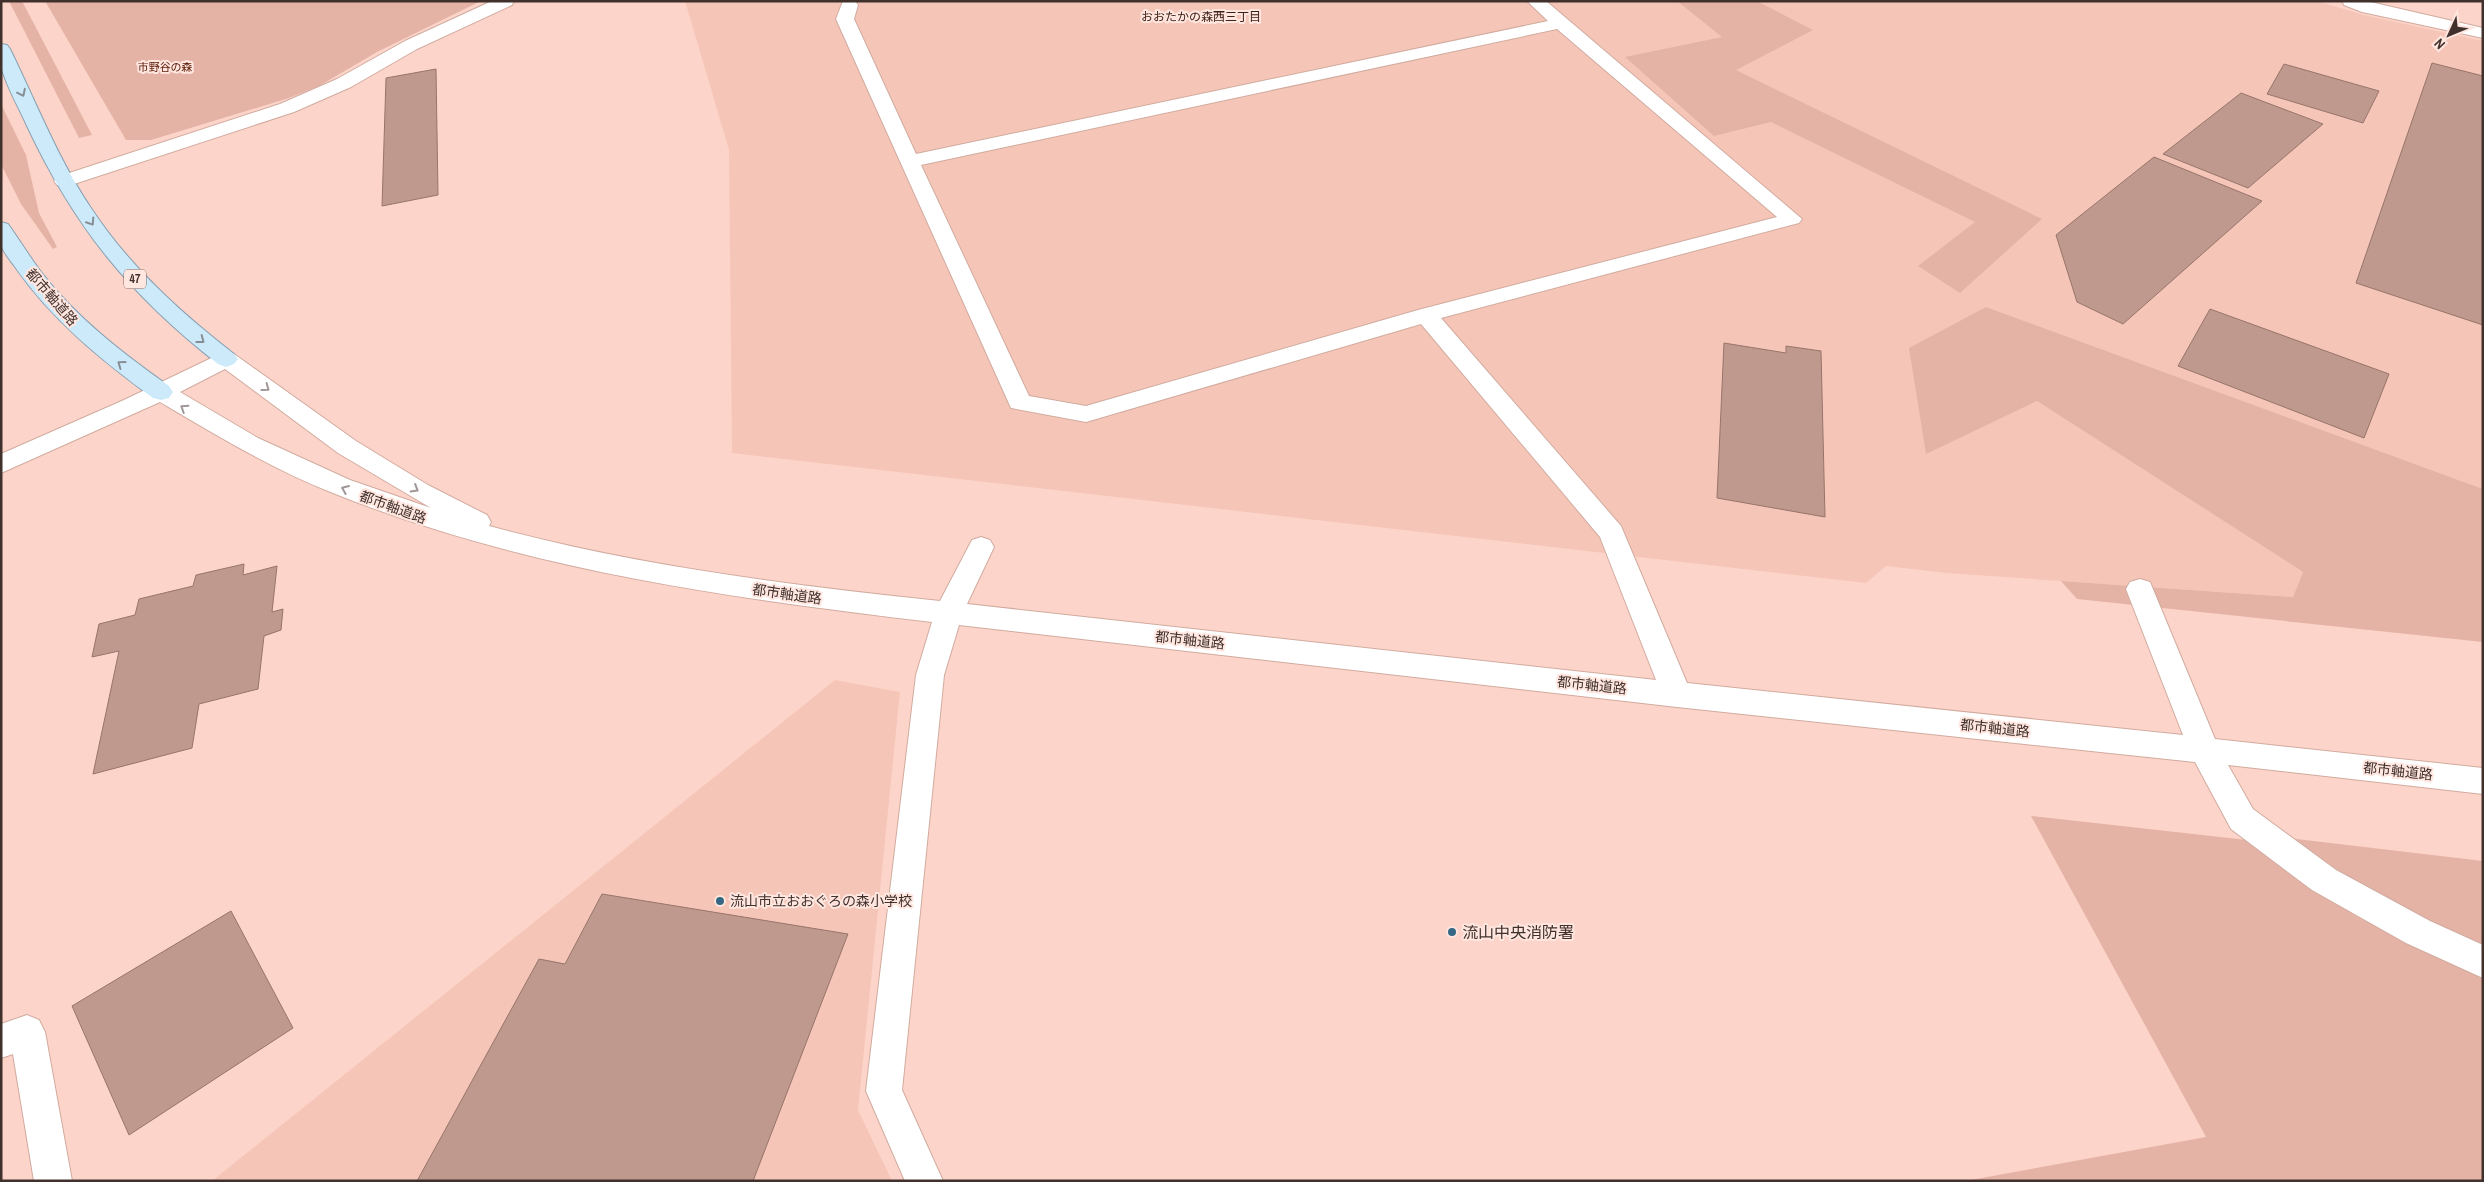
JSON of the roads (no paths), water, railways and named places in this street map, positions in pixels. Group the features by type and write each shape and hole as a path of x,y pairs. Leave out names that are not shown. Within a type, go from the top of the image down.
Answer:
{"main road":[{"name":"47","path":"1,49 64,181 102,239 133,278 184,328 226,359"},
{"name":"都市軸道路","path":"1,228 13,250 29,272 59,307 116,360 161,392"}],"street":[{"path":"64,181 287,108 344,83 411,45 506,1"},
{"path":"853,3 845,19 1020,402 1086,414 1426,315 1792,219 1535,1"},
{"path":"2350,1 2368,8 2483,33"},
{"path":"910,161 1561,23"},
{"path":"1426,315 1612,533 1677,695"},
{"path":"1,464 161,392 226,359 347,447 420,492 524,546"},
{"name":"都市軸道路","path":"161,392 209,424 281,462 350,491 425,519 524,546 618,568 780,594 1677,695 2483,781"},
{"path":"924,1181 884,1091 930,675 949,612 982,547"},
{"path":"2140,589 2204,750 2242,819 2324,880 2418,932 2483,962"},
{"path":"1,1041 27,1032 53,1181"}],"place":[{"name":"流山市立おおぐろの森小学校","path":"720,901"},
{"name":"流山中央消防署","path":"1452,932"}],"district":[{"name":"おおたかの森西三丁目","path":"1201,17"}],"park label":[{"name":"市野谷の森","path":"165,67"}]}
